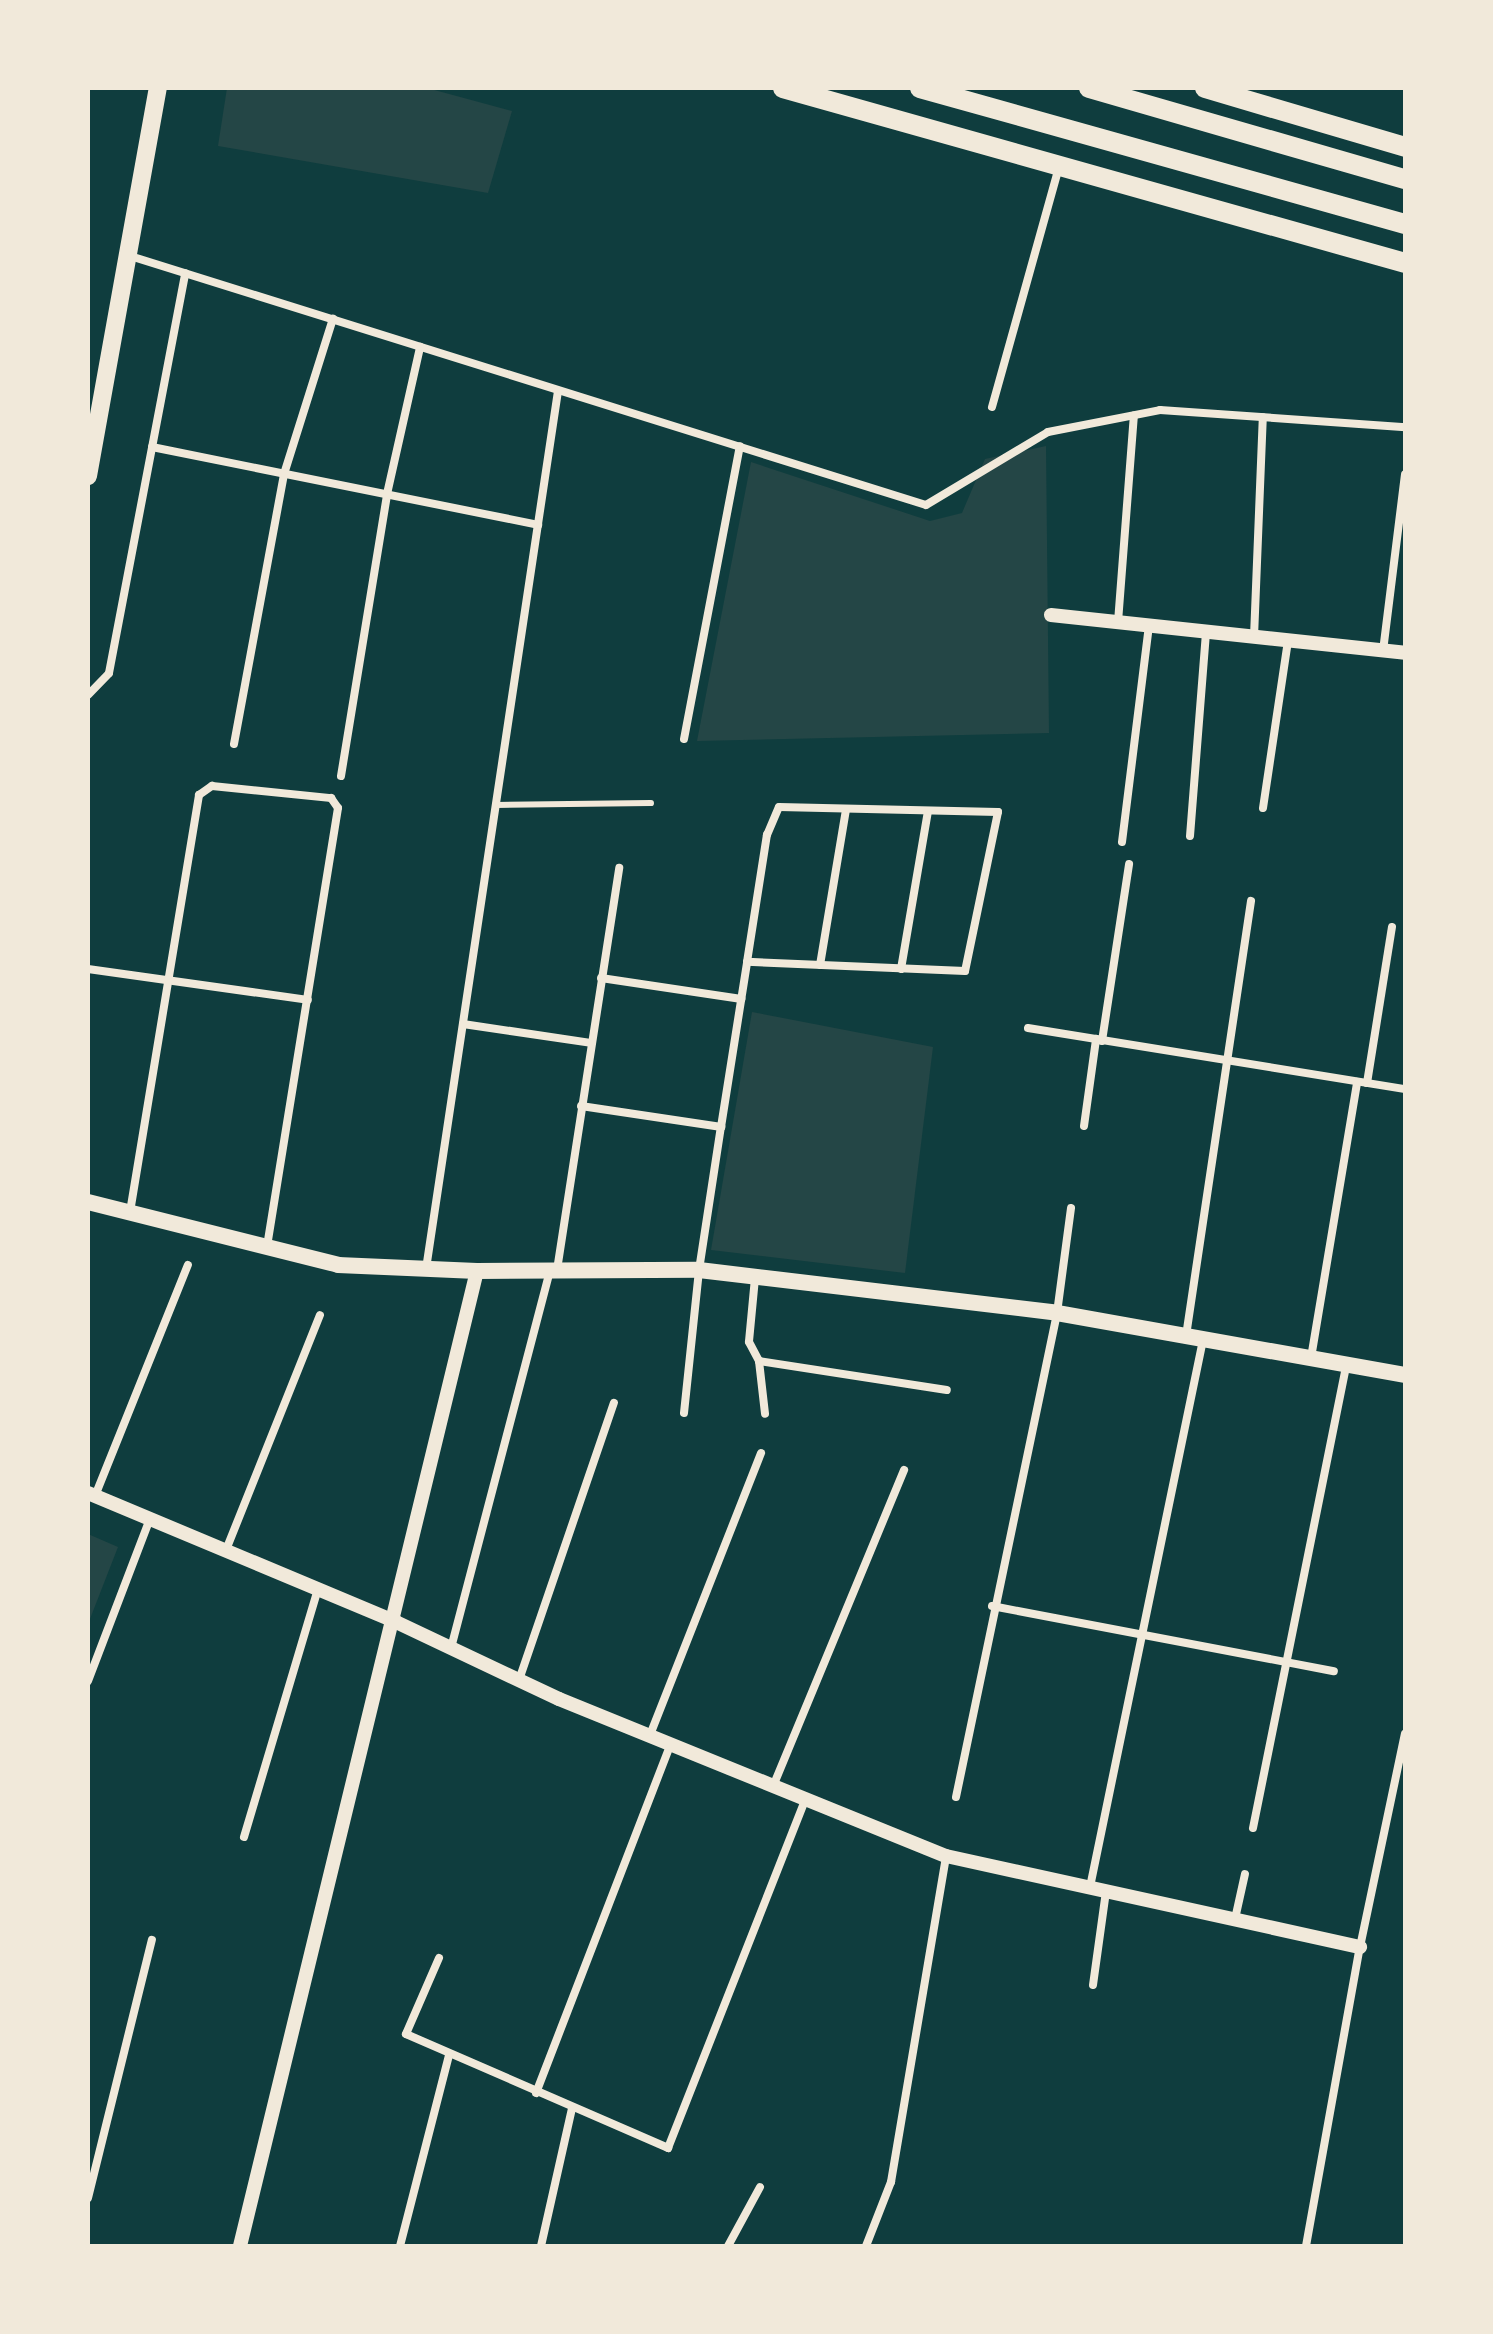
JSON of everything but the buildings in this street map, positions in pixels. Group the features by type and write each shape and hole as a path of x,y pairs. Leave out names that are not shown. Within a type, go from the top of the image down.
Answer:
{"highway":[{"path":"783,88 1405,263"},
{"path":"920,88 1405,224"},
{"path":"1089,88 1405,179"},
{"path":"1205,88 1405,147"}],"main road":[{"path":"88,476 97,389 130,256 158,88"},
{"path":"88,1202 338,1265 477,1271 699,1270 1057,1313 1405,1375"}],"street":[{"path":"992,407 1059,166"},
{"path":"130,256 926,505 1048,432 1160,410 1405,427"},
{"path":"88,695 109,673 185,273"},
{"path":"234,744 284,474 333,319"},
{"path":"341,776 387,494 420,347"},
{"path":"426,1269 558,391"},
{"path":"1118,622 1134,416"},
{"path":"1254,637 1263,417"},
{"path":"684,739 740,446"},
{"path":"152,447 538,525"},
{"path":"1383,651 1405,474"},
{"path":"1051,615 1405,653"},
{"path":"1122,842 1149,625"},
{"path":"1190,836 1206,632"},
{"path":"1263,808 1288,641"},
{"path":"130,1213 199,795 212,786 331,798 338,808 267,1247"},
{"path":"684,1413 699,1270 741,999 767,835 779,807 998,812 965,971 747,962"},
{"path":"820,965 846,809"},
{"path":"901,969 928,811"},
{"path":"1084,1126 1129,864"},
{"path":"451,1648 553,1270 619,868"},
{"path":"1090,1887 1142,1637 1194,1338 1251,901"},
{"path":"1311,1359 1392,927"},
{"path":"88,969 308,1000"},
{"path":"601,978 741,999"},
{"path":"463,1024 591,1043"},
{"path":"1028,1028 1405,1089"},
{"path":"581,1106 721,1127"},
{"path":"956,1797 992,1606 1057,1313 1071,1208"},
{"path":"188,1265 92,1494 396,1622 519,1680 946,1856 1360,1947"},
{"path":"240,2246 396,1622 477,1271"},
{"path":"755,1276 749,1342 759,1361 765,1414"},
{"path":"226,1550 320,1315"},
{"path":"759,1361 947,1390"},
{"path":"1253,1828 1346,1365"},
{"path":"519,1680 614,1403"},
{"path":"650,1735 761,1453"},
{"path":"774,1784 904,1470"},
{"path":"88,1681 150,1519"},
{"path":"244,1837 318,1589"},
{"path":"992,1606 1142,1637 1334,1671"},
{"path":"1306,2246 1360,1947 1405,1734"},
{"path":"536,2093 671,1743"},
{"path":"439,1958 406,2034 668,2148 807,1797"},
{"path":"866,2246 891,2182 946,1856"},
{"path":"1235,1919 1245,1874"},
{"path":"1093,1985 1106,1890"},
{"path":"88,2198 152,1940"},
{"path":"400,2246 449,2055"},
{"path":"541,2246 572,2108"},
{"path":"728,2246 760,2187"}],"lane":[{"path":"496,805 651,803"}],"shaded area":[{"path":"227,88 427,88 512,111 488,193 218,146"},
{"path":"1046,446 1049,733 697,741 751,462 930,521 962,513 985,459"},
{"path":"752,1012 933,1047 905,1273 711,1250"},
{"path":"88,1534 118,1547 88,1624"}]}
